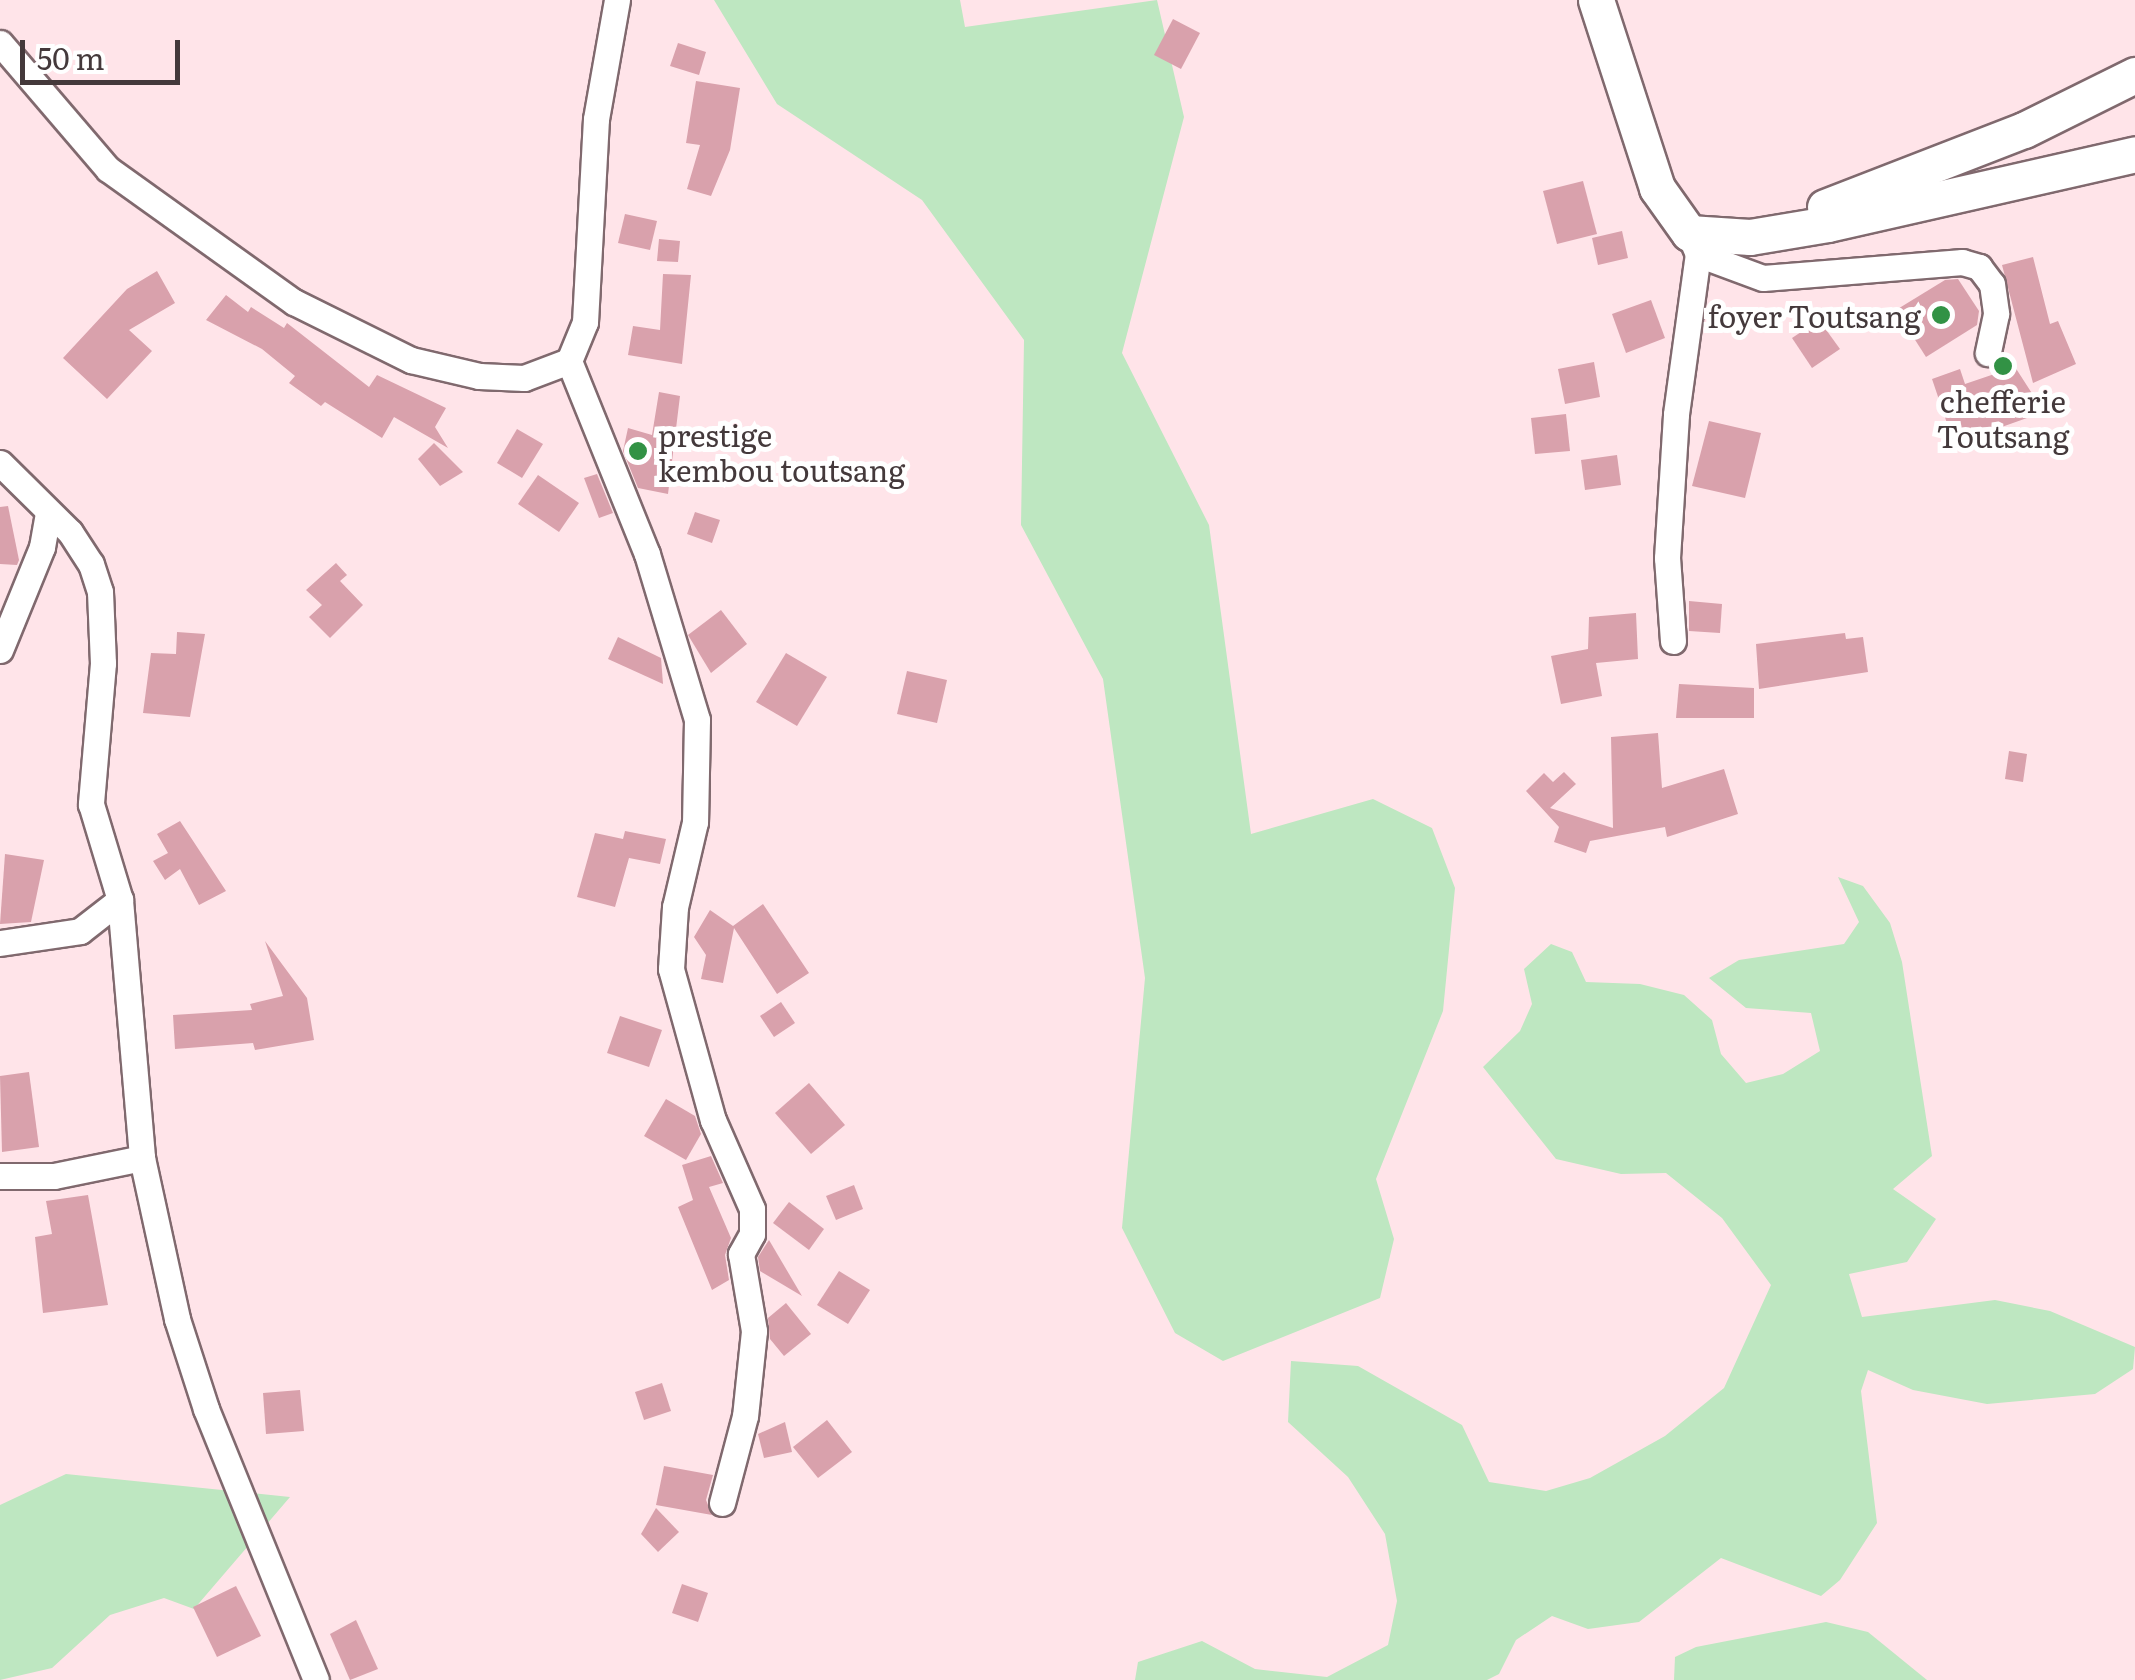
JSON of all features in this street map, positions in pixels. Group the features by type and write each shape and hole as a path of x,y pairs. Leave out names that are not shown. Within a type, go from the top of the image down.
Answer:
{"street":[{"path":"617,0 596,119 585,322 569,361 647,554 698,720 695,822 675,907 671,969 713,1120 752,1209 752,1234 741,1254 754,1330 745,1416 722,1503"},
{"path":"1596,0 1658,188 1694,244 1764,278 1962,262 1979,268 1992,284 1996,314 1988,353"},
{"path":"0,43 108,169 294,302 411,360 479,376 524,378 569,361"},
{"path":"1750,238 2024,130 2135,75"},
{"path":"1694,244 1750,238 2135,154"},
{"path":"1673,641 1668,540 1694,244"},
{"path":"0,463 92,564 100,592 103,663 91,804 120,900 142,1158 176,1319 206,1409 316,1680"},
{"path":"0,650 42,548 48,512"},
{"path":"0,942 80,931 120,900"},
{"path":"0,1176 54,1176 142,1158"}],"green space":[{"path":"714,0 960,0 965,27 1157,0 1184,117 1122,353 1209,525 1251,834 1373,799 1432,828 1455,888 1443,1011 1376,1179 1394,1239 1380,1298 1223,1361 1175,1333 1122,1228 1145,978 1103,679 1021,525 1024,340 922,200 777,104"},
{"path":"1838,877 1863,886 1890,923 1902,962 1932,1156 1893,1189 1936,1219 1907,1262 1849,1274 1862,1317 1995,1300 2050,1311 2135,1347 2133,1369 2095,1394 1987,1404 1913,1390 1868,1370 1861,1391 1877,1523 1840,1580 1821,1596 1721,1558 1639,1622 1588,1629 1552,1616 1516,1640 1499,1674 1487,1680 1135,1680 1138,1662 1202,1641 1255,1669 1327,1677 1388,1645 1397,1601 1385,1534 1348,1477 1288,1422 1291,1361 1358,1366 1462,1425 1489,1482 1546,1491 1590,1478 1665,1436 1724,1388 1771,1285 1722,1218 1666,1173 1621,1174 1556,1159 1483,1067 1520,1031 1532,1004 1524,969 1551,944 1572,952 1586,982 1640,984 1684,995 1712,1020 1721,1054 1746,1083 1783,1074 1820,1051 1811,1013 1746,1008 1709,978 1739,960 1844,944 1859,922"},
{"path":"66,1474 290,1497 194,1609 164,1598 110,1615 52,1668 0,1680 0,1505"},
{"path":"1826,1622 1868,1632 1927,1680 1674,1680 1675,1657 1696,1647"}],"building":[{"path":"1173,19 1200,33 1181,69 1154,55"},
{"path":"678,43 706,52 699,75 670,66"},
{"path":"696,81 740,88 730,150 711,196 687,189 700,145 686,143"},
{"path":"1583,181 1597,234 1557,244 1543,191"},
{"path":"625,214 657,221 650,250 618,243"},
{"path":"1622,231 1628,258 1598,265 1592,238"},
{"path":"659,239 680,241 678,262 657,261"},
{"path":"2033,257 2050,324 2058,321 2076,364 2033,383 2002,265"},
{"path":"157,271 175,303 129,330 152,351 107,399 63,358 127,289"},
{"path":"663,274 691,275 682,364 628,355 633,326 660,330"},
{"name":"foyer Toutsang","path":"1958,279 1979,311 1977,325 1926,357 1896,310 1945,280"},
{"path":"226,295 248,312 251,307 284,328 287,323 369,387 377,375 446,408 435,427 448,448 394,417 382,438 325,402 321,406 289,383 295,376 262,349 206,320"},
{"path":"1651,300 1665,338 1626,353 1612,314"},
{"path":"1819,320 1840,349 1812,368 1792,338"},
{"path":"1594,362 1600,397 1565,404 1558,369"},
{"path":"2015,367 2044,412 1954,444 1932,379 1960,369 1965,384"},
{"path":"659,392 680,396 668,494 638,488 623,451 628,428 652,435"},
{"path":"1566,414 1570,451 1535,454 1531,418"},
{"path":"1709,421 1761,433 1745,498 1692,486"},
{"path":"517,429 543,444 522,478 497,463"},
{"path":"434,443 463,472 440,486 418,459"},
{"path":"1617,455 1621,485 1585,490 1581,460"},
{"path":"597,474 613,513 599,518 584,478"},
{"path":"538,475 579,503 559,532 518,504"},
{"path":"8,506 17,565 0,564 0,507"},
{"path":"695,512 720,520 712,543 687,534"},
{"path":"336,563 347,575 340,581 363,605 330,638 309,617 322,605 306,590"},
{"path":"1689,601 1722,604 1720,633 1689,631"},
{"path":"721,610 747,644 711,673 688,635"},
{"path":"1636,613 1638,659 1596,663 1602,696 1561,704 1551,656 1588,649 1589,617"},
{"path":"177,632 205,634 190,717 143,713 151,653 176,654"},
{"path":"1845,633 1846,639 1863,637 1868,672 1759,689 1756,644"},
{"path":"618,637 661,658 663,684 608,659"},
{"path":"786,653 827,677 797,726 756,702"},
{"path":"907,671 947,680 937,723 897,714"},
{"path":"1679,684 1754,688 1754,718 1676,718"},
{"path":"1658,733 1662,788 1724,769 1738,814 1667,837 1665,827 1590,841 1586,853 1554,842 1559,827 1526,791 1544,773 1553,782 1564,772 1576,784 1550,808 1613,828 1611,737"},
{"path":"2009,751 2027,754 2023,782 2005,779"},
{"path":"180,821 226,891 199,905 180,869 165,880 153,861 168,853 157,834"},
{"path":"625,831 666,839 660,864 629,858 615,907 577,897 595,833 623,839"},
{"path":"5,854 44,860 31,922 0,924"},
{"path":"763,904 809,973 777,994 734,928 723,983 701,979 706,955 694,937 710,910 733,926"},
{"path":"265,941 307,998 314,1040 255,1050 253,1043 175,1049 173,1015 252,1010 250,1004 283,996"},
{"path":"781,1002 795,1023 774,1037 760,1016"},
{"path":"620,1016 662,1030 649,1067 607,1053"},
{"path":"29,1072 39,1147 2,1152 0,1076"},
{"path":"809,1083 845,1125 811,1154 775,1113"},
{"path":"666,1099 695,1116 701,1134 686,1160 644,1136"},
{"path":"711,1156 723,1183 709,1187 731,1238 725,1255 729,1280 712,1290 678,1207 693,1200 682,1165"},
{"path":"854,1185 863,1209 836,1220 826,1196"},
{"path":"88,1195 108,1305 43,1313 35,1237 52,1234 46,1201"},
{"path":"789,1202 824,1229 809,1250 773,1223"},
{"path":"769,1240 802,1296 760,1271 758,1257"},
{"path":"839,1271 870,1290 848,1324 817,1305"},
{"path":"786,1303 811,1334 784,1356 770,1339 768,1318"},
{"path":"662,1383 671,1411 644,1420 635,1392"},
{"path":"300,1390 304,1431 266,1434 263,1393"},
{"path":"827,1420 852,1452 818,1478 793,1447"},
{"path":"785,1422 792,1452 764,1458 758,1434"},
{"path":"664,1466 713,1475 706,1500 712,1515 656,1505"},
{"path":"656,1508 679,1532 658,1552 641,1534"},
{"path":"682,1584 708,1593 698,1622 672,1613"},
{"path":"236,1586 261,1636 217,1657 193,1607"},
{"path":"356,1620 378,1669 350,1680 330,1634"}],"place":[{"name":"foyer Toutsang","path":"1941,315"},
{"name":"chefferie Toutsang","path":"2003,366"},
{"name":"prestige kembou toutsang","path":"638,451"}]}
